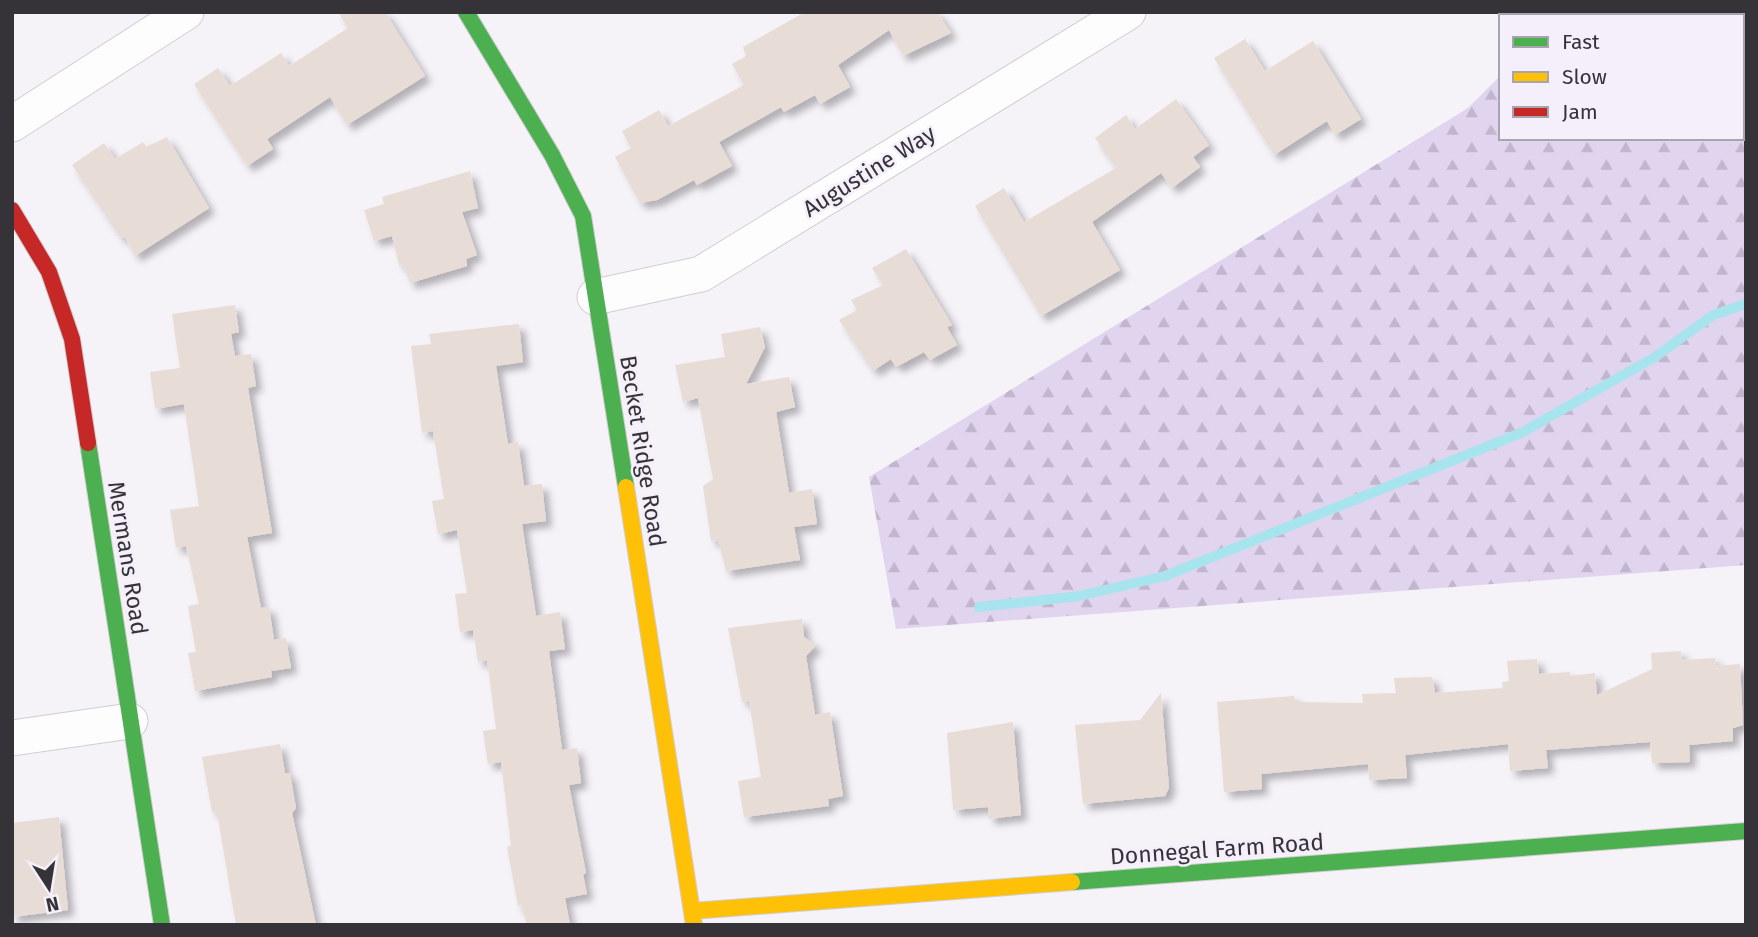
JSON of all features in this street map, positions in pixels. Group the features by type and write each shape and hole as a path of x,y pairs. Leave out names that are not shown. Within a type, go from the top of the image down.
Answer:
{"street":[{"path":"12,124 186,12"},
{"name":"Becket Ridge Road","path":"466,12 552,155 583,216 693,918"},
{"name":"Augustine Way","path":"595,297 701,274 1128,12"},
{"name":"Mermans Road","path":"12,210 49,272 72,339 162,925"},
{"path":"12,738 130,721"},
{"name":"Donnegal Farm Road","path":"693,918 1746,831"}],"green space":[{"path":"1746,12 1746,565 896,629 869,477 1468,108 1499,77 1499,140 1744,140 1744,14 1560,14"}],"building":[{"path":"338,12 385,12 425,76 347,125 330,97 267,139 273,149 247,166 194,84 218,68 230,86 281,53 289,66 348,28"},
{"path":"805,12 937,12 951,33 903,56 889,30 838,65 850,87 820,104 815,95 784,112 781,107 719,142 732,166 697,185 694,180 657,200 640,203 615,157 631,148 622,131 659,110 668,126 744,85 732,64 746,56 743,47"},
{"path":"1245,39 1265,71 1313,41 1361,119 1335,135 1327,121 1274,155 1214,58"},
{"path":"1176,99 1209,145 1193,157 1200,167 1172,188 1161,173 1092,222 1120,270 1041,316 975,206 1004,188 1024,222 1116,168 1095,138 1126,115 1135,129"},
{"path":"167,137 209,208 135,256 125,237 121,238 72,165 104,143 115,159 143,142 146,147"},
{"path":"470,171 478,208 462,212 477,255 466,259 467,266 410,283 403,264 399,265 392,236 374,241 364,210 384,204 382,197"},
{"path":"906,249 952,325 947,327 957,345 930,360 924,352 896,367 891,359 873,371 839,320 857,310 851,300 883,285 872,268"},
{"path":"235,305 239,332 231,334 235,356 251,354 256,386 248,388 272,533 247,537 261,608 269,607 274,640 286,638 291,668 271,671 272,677 195,691 188,653 196,652 188,606 199,604 186,546 176,548 170,510 199,506 184,404 155,409 150,372 180,368 172,314"},
{"path":"519,324 523,362 496,366 508,444 518,442 524,486 542,484 546,521 522,524 536,616 560,612 565,649 549,651 562,750 577,748 581,783 569,785 586,873 583,874 587,894 565,898 570,925 527,925 521,905 518,906 507,847 511,846 501,762 488,764 483,731 496,729 487,660 478,662 473,630 460,632 455,594 467,593 457,530 438,534 432,501 444,499 433,431 422,433 411,346 431,344 429,334"},
{"path":"760,327 765,347 746,384 789,377 795,407 776,412 789,493 812,489 817,524 794,527 800,560 726,571 718,540 711,541 703,486 713,479 698,398 683,402 675,365 725,357 721,334"},
{"path":"802,619 804,637 816,645 806,656 815,715 830,712 843,796 828,799 829,806 744,817 738,781 761,777 749,701 742,702 728,628"},
{"path":"1681,651 1682,660 1715,658 1716,666 1740,664 1743,725 1733,728 1733,741 1689,745 1690,762 1652,763 1650,742 1546,750 1548,768 1510,771 1508,744 1405,755 1407,778 1369,780 1368,764 1261,774 1262,789 1224,792 1217,702 1294,696 1295,702 1363,703 1362,694 1396,693 1394,678 1432,677 1435,693 1503,688 1502,682 1509,681 1507,661 1537,659 1539,674 1570,672 1570,676 1595,673 1597,695 1652,669 1651,653"},
{"path":"1161,693 1169,788 1165,796 1083,804 1075,725 1140,720"},
{"path":"1013,722 1021,815 989,819 988,807 953,810 947,733"},
{"path":"280,744 285,773 290,773 296,808 292,813 316,925 236,925 217,811 212,812 202,757"},
{"path":"59,817 68,910 12,917 12,823"}],"waterway":[{"path":"979,607 1079,596 1165,576 1521,433 1655,357 1713,315 1746,304"}],"traffic: fast":[{"path":"466,12 552,155 583,216 626,487"},
{"path":"88,443 162,925"},
{"path":"1072,882 1746,831"}],"traffic: slow":[{"path":"626,487 694,925"},
{"path":"692,911 1072,882"}],"traffic: jam":[{"path":"12,210 49,272 72,339 88,443"}]}
